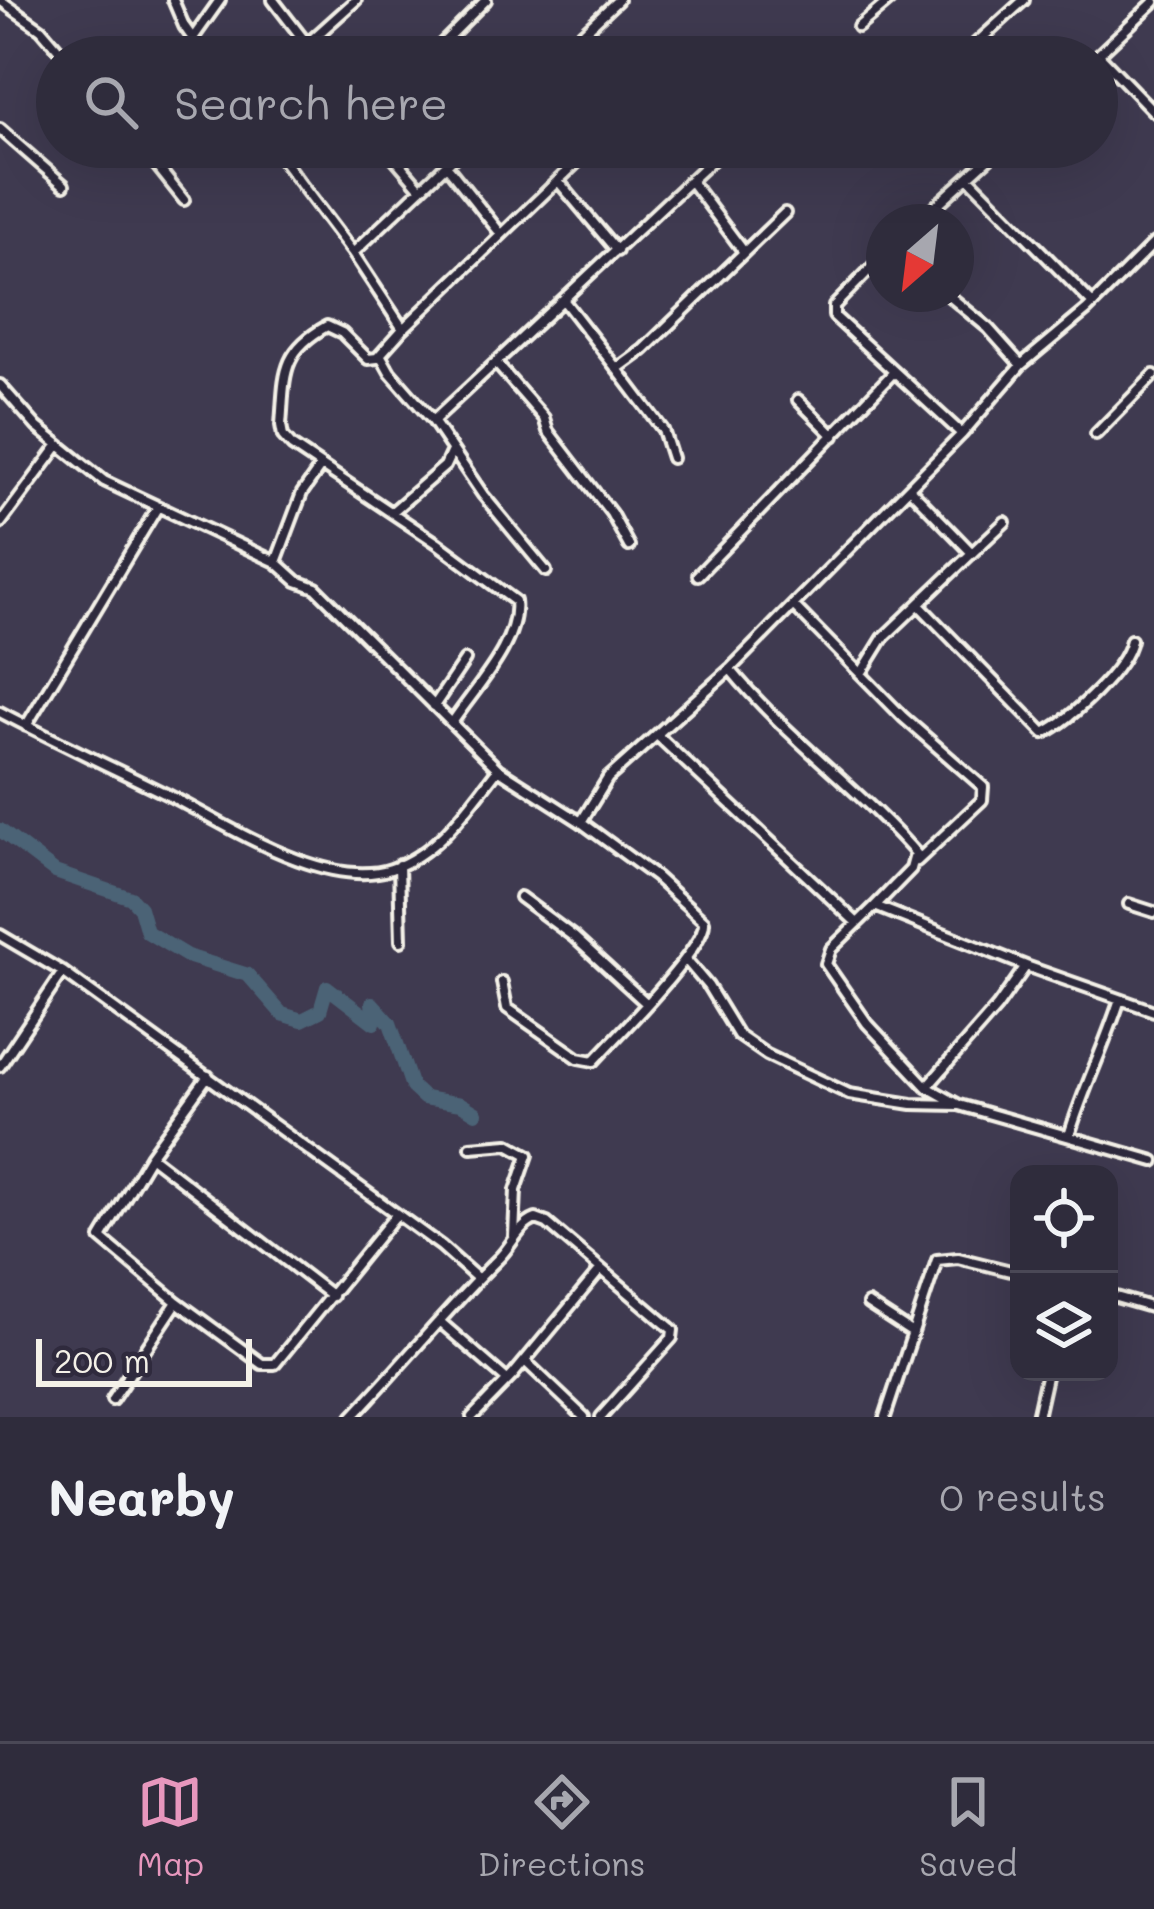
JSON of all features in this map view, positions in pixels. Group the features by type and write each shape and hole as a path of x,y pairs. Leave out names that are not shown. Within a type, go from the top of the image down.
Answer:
{"street":[{"path":"0,0 47,36"},
{"path":"16,10 24,0"},
{"path":"173,0 191,36"},
{"path":"195,36 220,0"},
{"path":"273,0 301,36"},
{"path":"316,36 356,0"},
{"path":"450,36 486,0"},
{"path":"580,36 619,0"},
{"path":"858,27 890,0"},
{"path":"984,36 1024,0"},
{"path":"1118,37 1154,2"},
{"path":"1118,76 1154,112"},
{"path":"0,129 36,160"},
{"path":"45,168 64,185"},
{"path":"159,168 184,200"},
{"path":"289,168 403,329"},
{"path":"403,168 421,189"},
{"path":"353,253 443,168"},
{"path":"448,168 501,234"},
{"path":"452,723 510,633 517,614 515,602 506,591 283,436 289,358 297,346 327,326 342,333 368,359 381,356 403,329 572,168"},
{"path":"434,421 703,168"},
{"path":"938,204 978,168"},
{"path":"968,177 1094,304"},
{"path":"690,180 744,253"},
{"path":"559,182 617,251"},
{"path":"617,369 643,350 785,213"},
{"path":"581,822 608,778 730,669 962,434 1021,365 1094,304 1154,243"},
{"path":"866,273 833,312 962,434"},
{"path":"565,301 663,430 672,458"},
{"path":"969,312 1021,365"},
{"path":"381,356 546,571"},
{"path":"496,363 544,418 629,545"},
{"path":"698,575 893,373"},
{"path":"1096,434 1154,375"},
{"path":"0,385 58,446 104,481 276,562 297,581 316,588 498,769 581,822 704,921 702,938 686,960 589,1062 507,1008 502,982"},
{"path":"798,400 834,436"},
{"path":"0,524 58,446"},
{"path":"392,512 445,466 452,451"},
{"path":"276,562 302,493 321,466"},
{"path":"910,488 972,553"},
{"path":"26,726 158,508"},
{"path":"862,672 883,638 1005,522"},
{"path":"794,606 839,655 982,787 982,800 831,949 826,964 867,1023 927,1087 959,1105 1154,1160"},
{"path":"920,606 1044,733 1081,706 1115,670 1130,640"},
{"path":"434,706 465,660"},
{"path":"730,669 802,746 894,828 920,858 914,858 913,865"},
{"path":"0,712 288,854 352,872 399,865 454,826 498,769"},
{"path":"659,736 857,923"},
{"path":"399,865 401,941"},
{"path":"520,897 646,1003"},
{"path":"1129,904 1154,912"},
{"path":"875,906 1154,1012"},
{"path":"0,935 63,972 208,1076 477,1278"},
{"path":"686,960 738,1035 767,1055 849,1094 912,1104 959,1105"},
{"path":"927,1087 1026,966"},
{"path":"0,1066 63,972"},
{"path":"1069,1136 1120,999"},
{"path":"0,1039 14,1047"},
{"path":"208,1076 150,1156 100,1238 177,1302 270,1366 280,1360 396,1215"},
{"path":"471,1147 508,1144 528,1155 518,1183 514,1237"},
{"path":"150,1156 332,1296"},
{"path":"352,1417 532,1219 543,1220 674,1330 601,1417"},
{"path":"885,1417 940,1258 1010,1271"},
{"path":"472,1417 600,1270"},
{"path":"1118,1298 1154,1308"},
{"path":"112,1400 177,1302"},
{"path":"868,1304 911,1332"},
{"path":"439,1321 507,1380"},
{"path":"525,1361 584,1417"},
{"path":"1037,1417 1045,1381"}],"waterway":[{"path":"0,830 55,872 131,898 140,908 147,932 187,956 248,975 282,1014 302,1020 320,1011 327,987 374,1023 372,1003 390,1023 412,1087 424,1098 461,1104 476,1113"}]}
